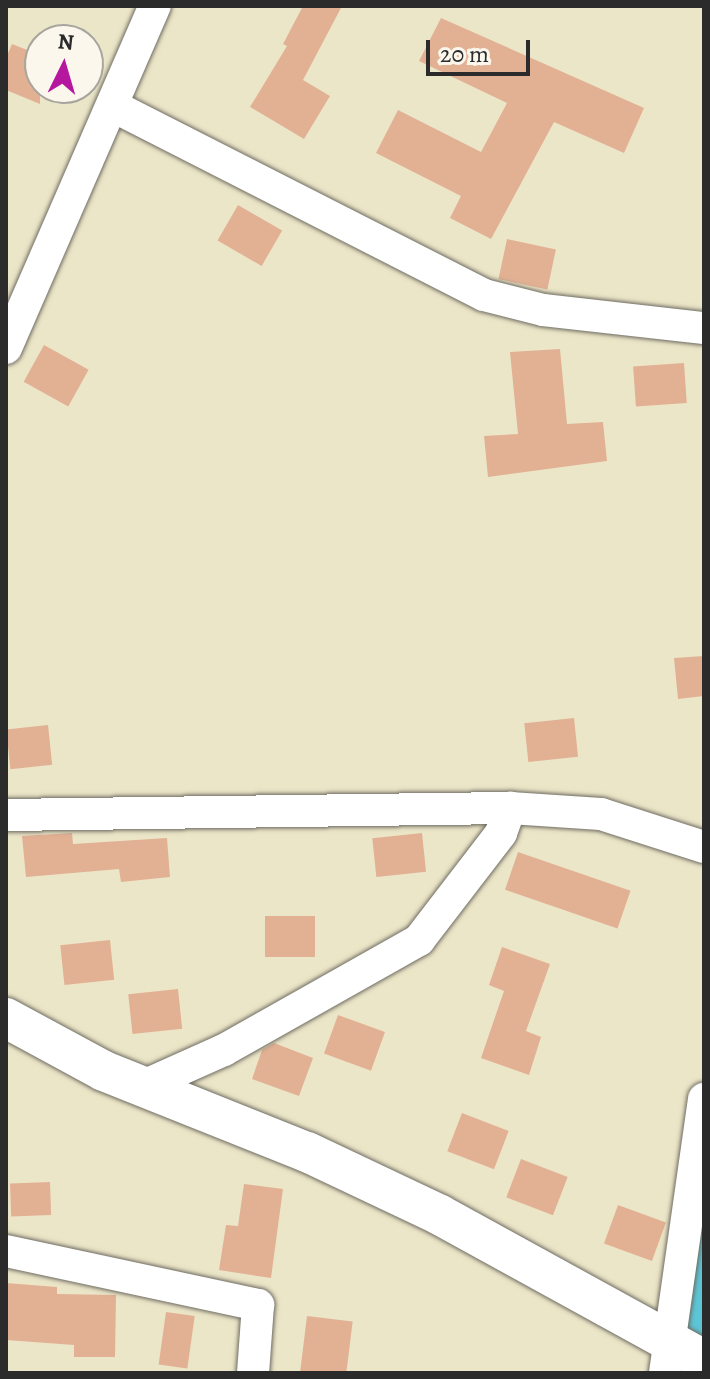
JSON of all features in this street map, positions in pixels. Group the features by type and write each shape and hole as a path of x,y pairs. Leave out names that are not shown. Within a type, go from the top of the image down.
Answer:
{"street":[{"path":"6,348 155,6"},
{"path":"113,106 484,295 543,310 704,328"},
{"path":"141,1087 224,1050 419,940 501,833 510,808"},
{"path":"6,815 510,808 601,814 704,847"},
{"path":"6,1018 141,1087 392,1192 683,1355 704,1099"},
{"path":"6,1251 258,1305 253,1373"}],"building":[{"path":"303,6 342,6 303,80 330,96 304,139 250,107 287,46 283,44"},
{"path":"441,18 644,108 624,153 554,122 491,239 450,218 461,196 376,153 398,110 481,152 507,103 419,61"},
{"path":"12,44 24,49 24,97 6,90 6,58"},
{"path":"238,205 282,230 262,266 218,241"},
{"path":"507,239 556,249 547,289 498,279"},
{"path":"44,345 89,370 68,406 24,382"},
{"path":"560,349 567,424 603,422 607,461 488,477 484,436 518,434 510,352"},
{"path":"684,363 687,403 636,406 633,367"},
{"path":"704,656 704,696 678,699 674,658"},
{"path":"574,718 578,757 528,762 524,723"},
{"path":"48,725 52,765 10,769 6,729"},
{"path":"72,833 73,844 167,838 170,877 121,882 119,869 26,877 22,836"},
{"path":"422,833 426,872 376,877 372,838"},
{"path":"518,852 631,891 617,929 505,890"},
{"path":"265,916 315,916 315,957 265,957"},
{"path":"110,940 114,980 64,985 60,945"},
{"path":"502,947 550,964 526,1031 541,1037 529,1075 481,1058 504,991 489,985"},
{"path":"178,989 182,1029 132,1034 128,994"},
{"path":"338,1015 385,1032 371,1071 324,1054"},
{"path":"274,1043 313,1058 299,1096 252,1079 262,1050"},
{"path":"462,1113 509,1131 494,1169 447,1151"},
{"path":"521,1159 568,1177 553,1215 506,1197"},
{"path":"50,1182 51,1215 11,1216 10,1183"},
{"path":"244,1184 283,1189 271,1278 219,1270 226,1225 238,1226"},
{"path":"618,1205 666,1222 652,1261 604,1244"},
{"path":"6,1283 57,1287 57,1294 116,1295 115,1357 74,1357 74,1345 6,1340"},
{"path":"166,1312 195,1316 187,1369 159,1364"},
{"path":"307,1316 353,1322 346,1373 300,1373"}],"waterway":[{"path":"686,1373 704,1232"}]}
